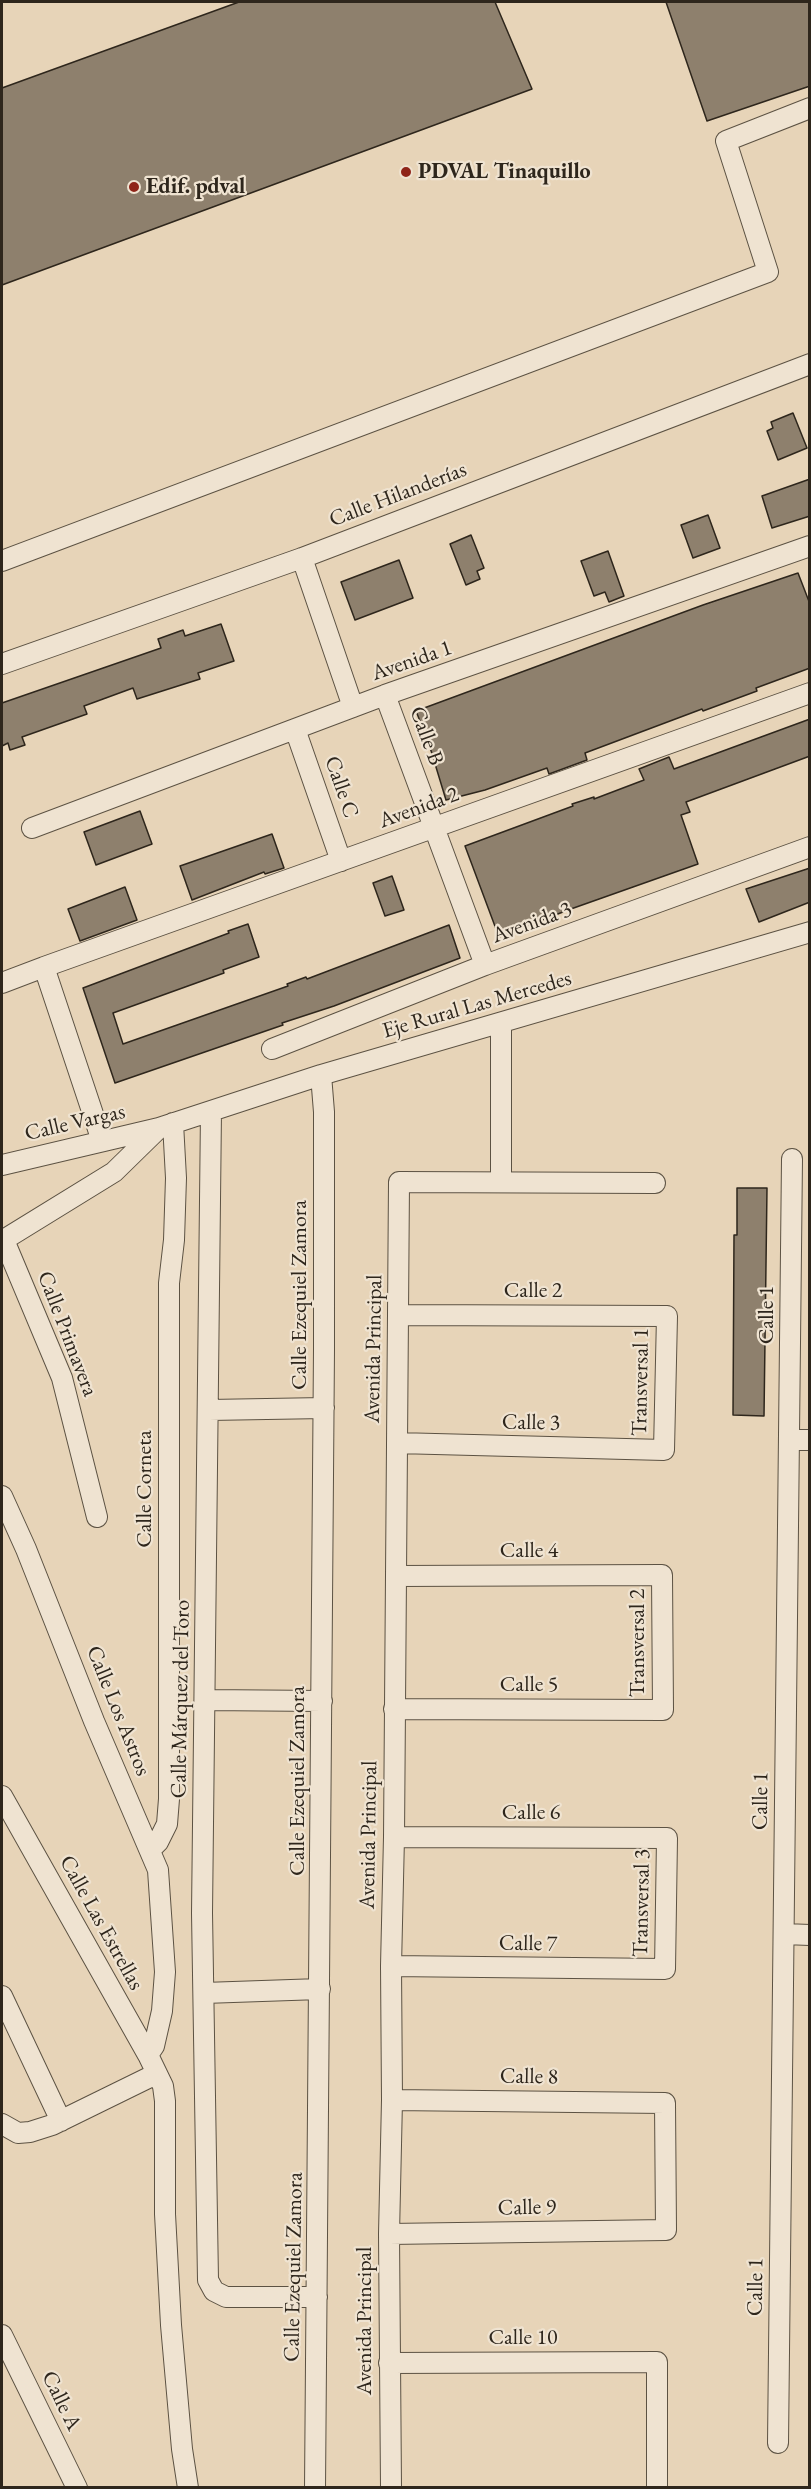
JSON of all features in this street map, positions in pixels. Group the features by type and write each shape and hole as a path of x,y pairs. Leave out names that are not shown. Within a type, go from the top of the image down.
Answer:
{"street":[{"path":"2,561 768,272 726,141 810,108"},
{"name":"Calle Hilanderías","path":"2,664 302,558 810,364"},
{"name":"Avenida 1","path":"32,828 385,695 810,546"},
{"path":"302,558 353,707"},
{"name":"Avenida 2","path":"2,983 810,693"},
{"name":"Calle B","path":"385,695 484,965"},
{"name":"Calle C","path":"296,729 341,861"},
{"name":"Avenida 3","path":"272,1049 484,965 810,847"},
{"name":"Eje Rural Las Mercedes","path":"166,1125 321,1075 810,932"},
{"path":"44,967 102,1141"},
{"path":"501,1023 501,1182 655,1183"},
{"name":"Calle Ezequiel Zamora","path":"315,2487 324,1408 324,1112 321,1075"},
{"name":"Calle Márquez del Toro","path":"211,1110 202,1913 208,2268 210,2287 226,2297 317,2296"},
{"path":"3,1241 114,1172 166,1125"},
{"name":"Calle Vargas","path":"2,1165 166,1125"},
{"name":"Calle Corneta","path":"150,1850 158,1842 167,1824 169,1799 169,1302 176,1178 166,1125"},
{"name":"Calle 1","path":"778,2443 784,1934 800,1440 792,1159"},
{"name":"Avenida Principal","path":"391,2487 389,2234 399,1182 501,1182"},
{"name":"Calle Primavera","path":"3,1241 62,1378 98,1517"},
{"name":"Calle 2","path":"399,1315 667,1316"},
{"name":"Transversal 1","path":"664,1450 667,1316"},
{"path":"209,1410 324,1408"},
{"name":"Calle 3","path":"397,1443 664,1450"},
{"name":"Calle Los Astros","path":"2,1497 26,1549 94,1721 158,1870 165,1972 162,2011 154,2046 148,2055"},
{"name":"Calle 4","path":"396,1576 662,1575"},
{"name":"Transversal 2","path":"662,1575 663,1710"},
{"path":"205,1700 322,1701"},
{"name":"Calle 5","path":"394,1708 663,1710"},
{"name":"Calle Las Estrellas","path":"2,1796 148,2055 163,2086 165,2214 171,2325 182,2449 188,2487"},
{"name":"Calle 6","path":"394,1837 667,1838"},
{"name":"Transversal 3","path":"665,1969 667,1838"},
{"path":"784,1934 810,1935"},
{"name":"Calle 7","path":"391,1966 665,1969"},
{"path":"204,1993 320,1989"},
{"path":"2,1996 61,2121"},
{"path":"2,2124 18,2133 30,2132 61,2121 156,2074"},
{"name":"Calle 8","path":"392,2100 665,2103 666,2230"},
{"name":"Calle 9","path":"389,2234 666,2230"},
{"name":"Calle A","path":"2,2335 77,2487"},
{"name":"Calle 10","path":"389,2363 657,2361 657,2487"}],"building":[{"name":"Edif. pdval","path":"239,2 495,2 532,89 2,285 2,88"},
{"path":"666,2 810,2 810,86 707,121"},
{"path":"793,413 807,448 778,460 767,431 773,428 771,422"},
{"path":"810,479 810,516 772,528 762,496"},
{"path":"708,515 720,548 693,558 681,525"},
{"path":"471,535 484,568 477,571 480,579 466,585 450,544"},
{"path":"608,551 624,596 609,602 605,592 594,596 581,561"},
{"path":"399,560 413,598 355,620 341,582"},
{"path":"798,573 810,604 810,668 756,688 757,691 585,753 587,760 549,774 547,768 485,790 446,800 416,711 703,605"},
{"path":"221,624 234,661 198,673 200,679 137,699 133,688 84,706 87,714 22,737 25,745 10,750 8,743 2,746 2,703 161,648 158,639 183,630 185,636"},
{"path":"810,719 810,756 686,802 690,812 681,815 698,864 499,937 465,846 573,806 572,804 594,797 594,799 644,780 639,769 669,757 674,769"},
{"path":"140,811 152,844 96,865 84,832"},
{"path":"272,834 284,868 265,874 264,872 192,900 180,866"},
{"path":"810,868 810,902 759,922 746,889"},
{"path":"392,876 404,910 385,916 373,883"},
{"path":"125,887 137,920 80,941 68,909"},
{"path":"248,924 259,957 223,970 224,973 113,1013 123,1044 288,986 287,984 306,977 307,979 449,925 460,958 334,1006 282,1023 283,1025 115,1083 83,988"},
{"path":"737,1188 767,1188 764,1416 733,1415 734,1235 737,1235"}],"place":[{"name":"PDVAL Tinaquillo","path":"406,172"},
{"name":"Edif. pdval","path":"134,187"}]}
